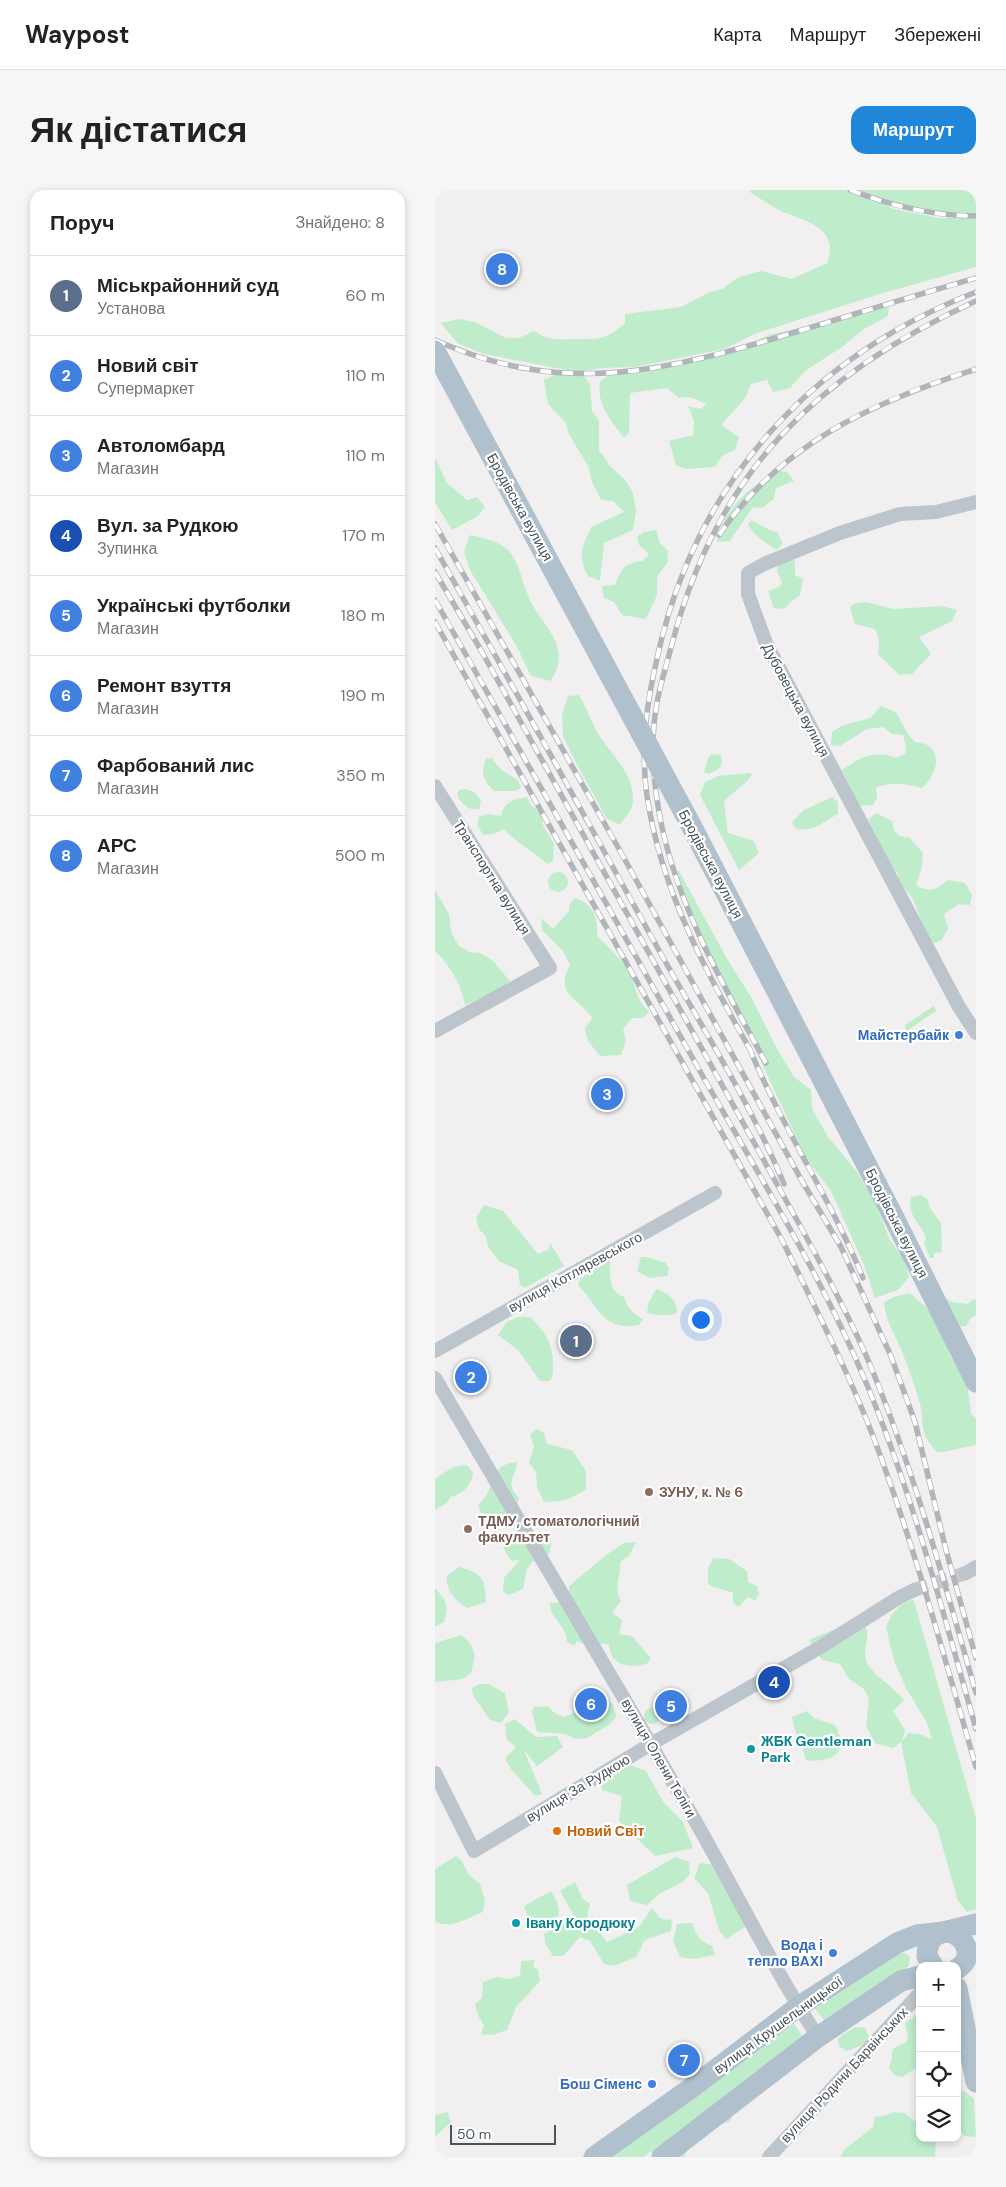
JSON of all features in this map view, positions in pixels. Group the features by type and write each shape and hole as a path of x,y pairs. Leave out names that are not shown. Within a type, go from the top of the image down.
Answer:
{"main road":[{"name":"Бродівська вулиця","path":"435,351 692,827 892,1214 976,1382"},
{"name":"вулиця Крушельницької","path":"594,2157 694,2086 798,2007 902,1940 917,1935 943,1932 976,1924"},
{"path":"931,1962 927,1956 927,1948 930,1941 943,1932 958,1934 967,1946 965,1961 961,1965"},
{"path":"961,1967 976,1960"},
{"path":"661,2157 818,2037 901,1981 916,1977"},
{"path":"961,2007 976,2082"}],"street":[{"name":"Дубовецька вулиця","path":"976,502 936,512 900,514 840,533 764,564 748,574 747,594 766,643 959,1007 976,1033"},
{"name":"Транспортна вулиця","path":"435,786 550,968 435,1031"},
{"name":"вулиця Котляревського","path":"435,1350 715,1193"},
{"name":"вулиця Олени Теліги","path":"435,1378 651,1744 712,1850 798,2007 818,2037"},
{"name":"вулиця За Рудкою","path":"435,1773 474,1851 651,1744 819,1648 898,1598 914,1590"},
{"name":"вулиця Родини Барвінських","path":"769,2157 916,1997"}],"green space":[{"path":"749,190 844,190 869,197 894,209 939,218 976,218 976,267 883,293 757,333 724,349 635,367 602,368 576,372 484,354 457,343 441,323 459,319 475,322 506,338 519,338 534,331 554,339 597,338 607,336 625,323 625,314 681,307 710,292 722,289 739,277 761,271 792,279 827,263 830,251 829,242 819,228 777,209"},
{"path":"855,190 976,190 976,215 914,206"},
{"path":"889,307 888,316 864,329 842,347 805,371 790,388 773,392 767,380 751,384 745,398 721,425 739,437 735,450 722,456 715,467 685,469 676,465 669,441 693,435 694,421 688,406 700,409 707,404 689,397 679,398 667,388 630,393 629,432 624,438 610,419 600,398 600,382 615,370 645,372 711,357 727,353 769,335"},
{"path":"562,371 583,375 590,384 592,411 599,421 599,450 610,466 625,480 633,493 636,511 633,530 604,543 600,581 588,576 582,557 583,546 591,527 624,512 613,501 601,500 592,482 589,468 569,434 566,423 548,404 544,380"},
{"path":"435,458 447,483 467,500 477,497 485,507 478,516 452,530 435,502"},
{"path":"779,471 787,472 794,481 776,488 774,499 763,507 752,508 730,541 717,542 725,520 740,499 759,483"},
{"path":"751,520 777,532 783,544 776,550 764,542 750,528 748,524"},
{"path":"656,530 660,543 668,551 667,563 657,577 657,595 646,619 622,615 614,602 604,598 602,586 615,585 625,567 632,563 643,561 649,554 639,545 637,537 644,532"},
{"path":"470,535 491,540 501,545 513,556 529,598 554,637 559,657 557,668 551,681 531,676 516,645 471,572 464,552"},
{"path":"784,558 795,561 795,575 803,579 800,595 789,603 785,609 774,608 768,591 779,587 782,582 777,572 778,561"},
{"path":"866,602 893,609 943,606 957,610 952,621 919,637 931,654 912,674 899,675 878,654 879,639 875,629 855,624 850,608 853,604"},
{"path":"579,695 599,735 625,771 629,780 633,805 620,825 607,819 563,736 562,714 568,696"},
{"path":"881,706 897,713 910,737 915,742 926,744 932,749 936,760 935,766 933,773 922,788 910,785 888,784 876,788 877,798 873,805 856,806 850,786 842,770 867,756 881,754 896,758 905,754 906,745 903,735 892,734 883,727 867,729 840,746 831,745 832,732 841,726 870,718"},
{"path":"714,754 721,755 721,765 709,774 704,772 709,756"},
{"path":"492,758 502,770 517,779 521,788 515,791 494,791 485,780 483,773 486,759"},
{"path":"750,773 752,775 749,779 724,801 728,833 754,841 759,853 739,870 700,795 705,782 718,776"},
{"path":"466,789 474,792 481,800 479,809 468,808 461,801 457,794 459,790"},
{"path":"527,797 530,804 541,814 543,825 554,844 553,861 548,864 504,829 494,834 483,835 477,824 479,817 488,814 501,816 507,804"},
{"path":"832,797 838,802 838,814 812,828 795,828 792,822 804,810"},
{"path":"876,813 892,821 894,830 899,836 910,838 923,853 922,867 916,885 929,890 940,886 948,880 965,883 972,895 970,905 959,904 944,914 948,928 942,940 932,944 913,899 899,882 898,874 885,860 868,819"},
{"path":"672,871 679,871 794,1077 811,1090 812,1109 828,1137 857,1172 875,1203 890,1240 904,1259 909,1277 898,1290 875,1298 864,1265 831,1191 806,1158 748,1034 730,1004 699,938"},
{"path":"554,872 562,872 568,878 568,886 562,892 554,892 548,886 548,878"},
{"path":"435,890 449,914 451,932 458,945 469,952 480,953 492,960 510,981 507,987 465,1005 461,990 454,976 435,951"},
{"path":"574,898 586,904 593,912 597,923 597,936 623,963 630,974 639,997 649,1012 642,1018 632,1018 623,1029 626,1041 621,1055 600,1056 588,1041 585,1029 592,1018 566,989 566,975 570,965 563,951 542,930 541,918 553,929 569,911 569,906"},
{"path":"934,1006 936,1011 906,1030 905,1025"},
{"path":"921,1195 927,1199 930,1208 941,1223 942,1252 934,1253 934,1258 930,1258 924,1244 926,1238 912,1214 911,1197"},
{"path":"484,1205 503,1211 538,1254 548,1250 550,1243 564,1266 525,1288 520,1285 518,1270 499,1261 488,1247 486,1237 479,1229 476,1218"},
{"path":"641,1257 666,1263 669,1269 667,1276 649,1278 637,1271"},
{"path":"610,1260 610,1277 613,1287 615,1291 624,1297 633,1313 643,1319 639,1325 617,1325 609,1321 578,1285 580,1279"},
{"path":"656,1289 664,1292 674,1300 677,1313 658,1315 647,1313 649,1302"},
{"path":"910,1293 927,1308 945,1331 949,1353 967,1383 971,1413 976,1419 976,1445 937,1452 926,1438 917,1394 901,1349 888,1321 884,1302"},
{"path":"945,1298 952,1302 968,1304 973,1299 976,1300 976,1315 970,1319 966,1326 957,1327"},
{"path":"517,1317 530,1317 540,1328 550,1345 553,1359 553,1375 549,1381 540,1381 518,1350 498,1335 506,1323"},
{"path":"537,1429 544,1433 547,1444 572,1450 586,1471 586,1489 567,1499 544,1502 537,1487 536,1472 529,1463 534,1447 530,1434"},
{"path":"517,1462 512,1480 512,1488 519,1498 516,1507 525,1517 526,1524 519,1524 510,1519 506,1524 495,1529 487,1525 478,1506 487,1494 500,1468 509,1463"},
{"path":"467,1465 473,1473 468,1486 459,1494 450,1497 448,1502 435,1510 435,1479 453,1467"},
{"path":"522,1534 532,1538 543,1534 551,1539 550,1552 541,1561 533,1561 527,1569 523,1589 509,1595 503,1592 504,1578 520,1560 511,1561 503,1547 512,1538"},
{"path":"636,1542 629,1556 620,1562 617,1586 621,1601 612,1613 622,1620 619,1634 632,1636 651,1658 648,1663 628,1666 617,1662 613,1658 609,1645 602,1643 597,1649 577,1641 574,1646 567,1642 564,1631 553,1614 550,1603 570,1602 569,1586 606,1555 624,1543"},
{"path":"713,1558 729,1559 747,1571 748,1582 757,1586 759,1594 755,1601 748,1597 738,1607 733,1603 733,1593 708,1584 708,1569"},
{"path":"459,1567 477,1574 481,1578 485,1587 486,1602 467,1608 452,1595 448,1586 447,1576"},
{"path":"435,1588 447,1607 444,1622 435,1627"},
{"path":"911,1600 914,1601 976,1818 976,1909 967,1912 958,1901 937,1827 911,1793 901,1742 893,1748 875,1743 866,1726 869,1699 864,1689 849,1679 840,1664 822,1660 809,1640 861,1618 867,1630 865,1654 868,1665 904,1700 893,1711 905,1730 902,1741 909,1733 919,1734 932,1739 927,1723 906,1688 894,1661 886,1627 892,1614 901,1605"},
{"path":"461,1635 470,1643 475,1655 471,1673 463,1679 435,1682 435,1643"},
{"path":"480,1684 488,1684 505,1693 509,1712 501,1723 490,1720 473,1695 472,1688"},
{"path":"588,1698 606,1698 613,1704 616,1717 610,1724 587,1738 575,1739 566,1734 537,1732 532,1712 534,1707 547,1706 556,1714 565,1717 581,1709"},
{"path":"652,1708 658,1710 660,1716 658,1722 652,1724 646,1722 644,1716 646,1710"},
{"path":"807,1711 814,1718 835,1725 840,1743 836,1754 831,1758 815,1761 806,1760 794,1728 792,1717"},
{"path":"515,1719 536,1737 557,1736 563,1747 537,1766 524,1750 542,1794 535,1796 511,1769 505,1758 516,1747 507,1740 505,1724"},
{"path":"623,1762 646,1771 664,1803 683,1822 693,1848 655,1856 619,1821 622,1796 602,1790 600,1768"},
{"path":"456,1856 462,1861 469,1875 480,1884 485,1900 483,1912 460,1922 442,1924 435,1922 435,1869"},
{"path":"675,1857 689,1862 690,1874 683,1882 659,1894 647,1905 630,1901 627,1885"},
{"path":"700,1863 718,1865 750,1924 726,1939 719,1930 708,1893 694,1878"},
{"path":"575,1882 583,1899 590,1904 587,1916 607,1942 639,1927 652,1908 661,1919 672,1920 671,1931 645,1940 636,1957 614,1966 604,1964 590,1941 580,1937 563,1956 553,1956 545,1943 544,1934 559,1924 578,1923 560,1891"},
{"path":"551,1891 557,1901 559,1915 539,1928 531,1924 524,1906"},
{"path":"692,1923 699,1937 712,1946 715,1955 693,1959 680,1957 673,1941 677,1924"},
{"path":"900,1953 905,1953 910,1957 909,1965 905,1970 826,2023 815,2009"},
{"path":"535,1960 533,1967 538,1970 540,1981 516,2007 507,2030 492,2035 481,2034 484,2026 475,2004 482,1998 483,1982 497,1977 510,1979 520,1975 521,1961"},
{"path":"916,2015 916,2068 902,2077 894,2075 889,2067 893,2050 905,2043 908,2038 905,2023"},
{"path":"794,2024 804,2038 734,2114 729,2122 717,2126 687,2150 685,2157 653,2157 651,2151 643,2157 609,2157"},
{"path":"855,2027 865,2028 870,2039 860,2046 846,2051 839,2046 838,2039"},
{"path":"963,2091 974,2098 976,2137 964,2136 961,2131 961,2092"},
{"path":"447,2112 451,2122 435,2137 435,2115"},
{"path":"893,2112 905,2113 916,2121 916,2142 936,2142 935,2157 840,2157 845,2149 873,2127 875,2117"}],"tunnel":[{"path":"914,1590 966,1573"}],"railway":[{"path":"850,190 912,209 960,216 976,216"},
{"path":"435,340 483,358 529,369 573,373 617,372 661,367 751,345 976,278"},
{"path":"752,1053 718,992 687,929 663,864 647,796 644,760 648,707 658,654 676,591 701,533 733,480 770,432 814,389 863,351 917,319 976,292"},
{"path":"766,1063 720,978 692,919 680,889 662,827 654,776 653,738 661,684 672,644 691,583 716,528 746,479 781,435 822,396 868,361 919,330 976,301"},
{"path":"719,535 744,503 771,475 801,451 833,430 901,396 976,369"},
{"path":"435,524 619,849 802,1181 841,1247 891,1356 915,1422 946,1550 976,1658"},
{"path":"435,548 742,1096 784,1184"},
{"path":"435,572 482,652 803,1231 853,1327 884,1400 914,1483 976,1693"},
{"path":"435,600 787,1224 847,1340 865,1380 898,1465 939,1597 976,1729"},
{"path":"435,622 782,1240 830,1337 873,1436 902,1518 928,1600 976,1767"},
{"path":"749,1047 776,1106 836,1219 863,1278"}],"place":[{"name":"АРС","path":"502,269"},
{"name":"Майстербайк","path":"959,1035"},
{"name":"Автоломбард","path":"607,1094"},
{"name":"Міськрайонний суд","path":"576,1341"},
{"name":"Новий світ","path":"471,1377"},
{"name":"ЗУНУ, к. № 6","path":"649,1492"},
{"name":"ТДМУ, стоматологічний факультет","path":"468,1529"},
{"name":"Вул. за Рудкою","path":"774,1682"},
{"name":"Ремонт взуття","path":"591,1704"},
{"name":"Українські футболки","path":"671,1706"},
{"name":"ЖБК Gentleman Park","path":"751,1749"},
{"name":"Новий Світ","path":"557,1831"},
{"name":"Івану Кородюку","path":"516,1923"},
{"name":"Вода і тепло BAXI","path":"833,1953"},
{"name":"Фарбований лис","path":"684,2060"},
{"name":"Бош Сіменс","path":"652,2084"}]}
